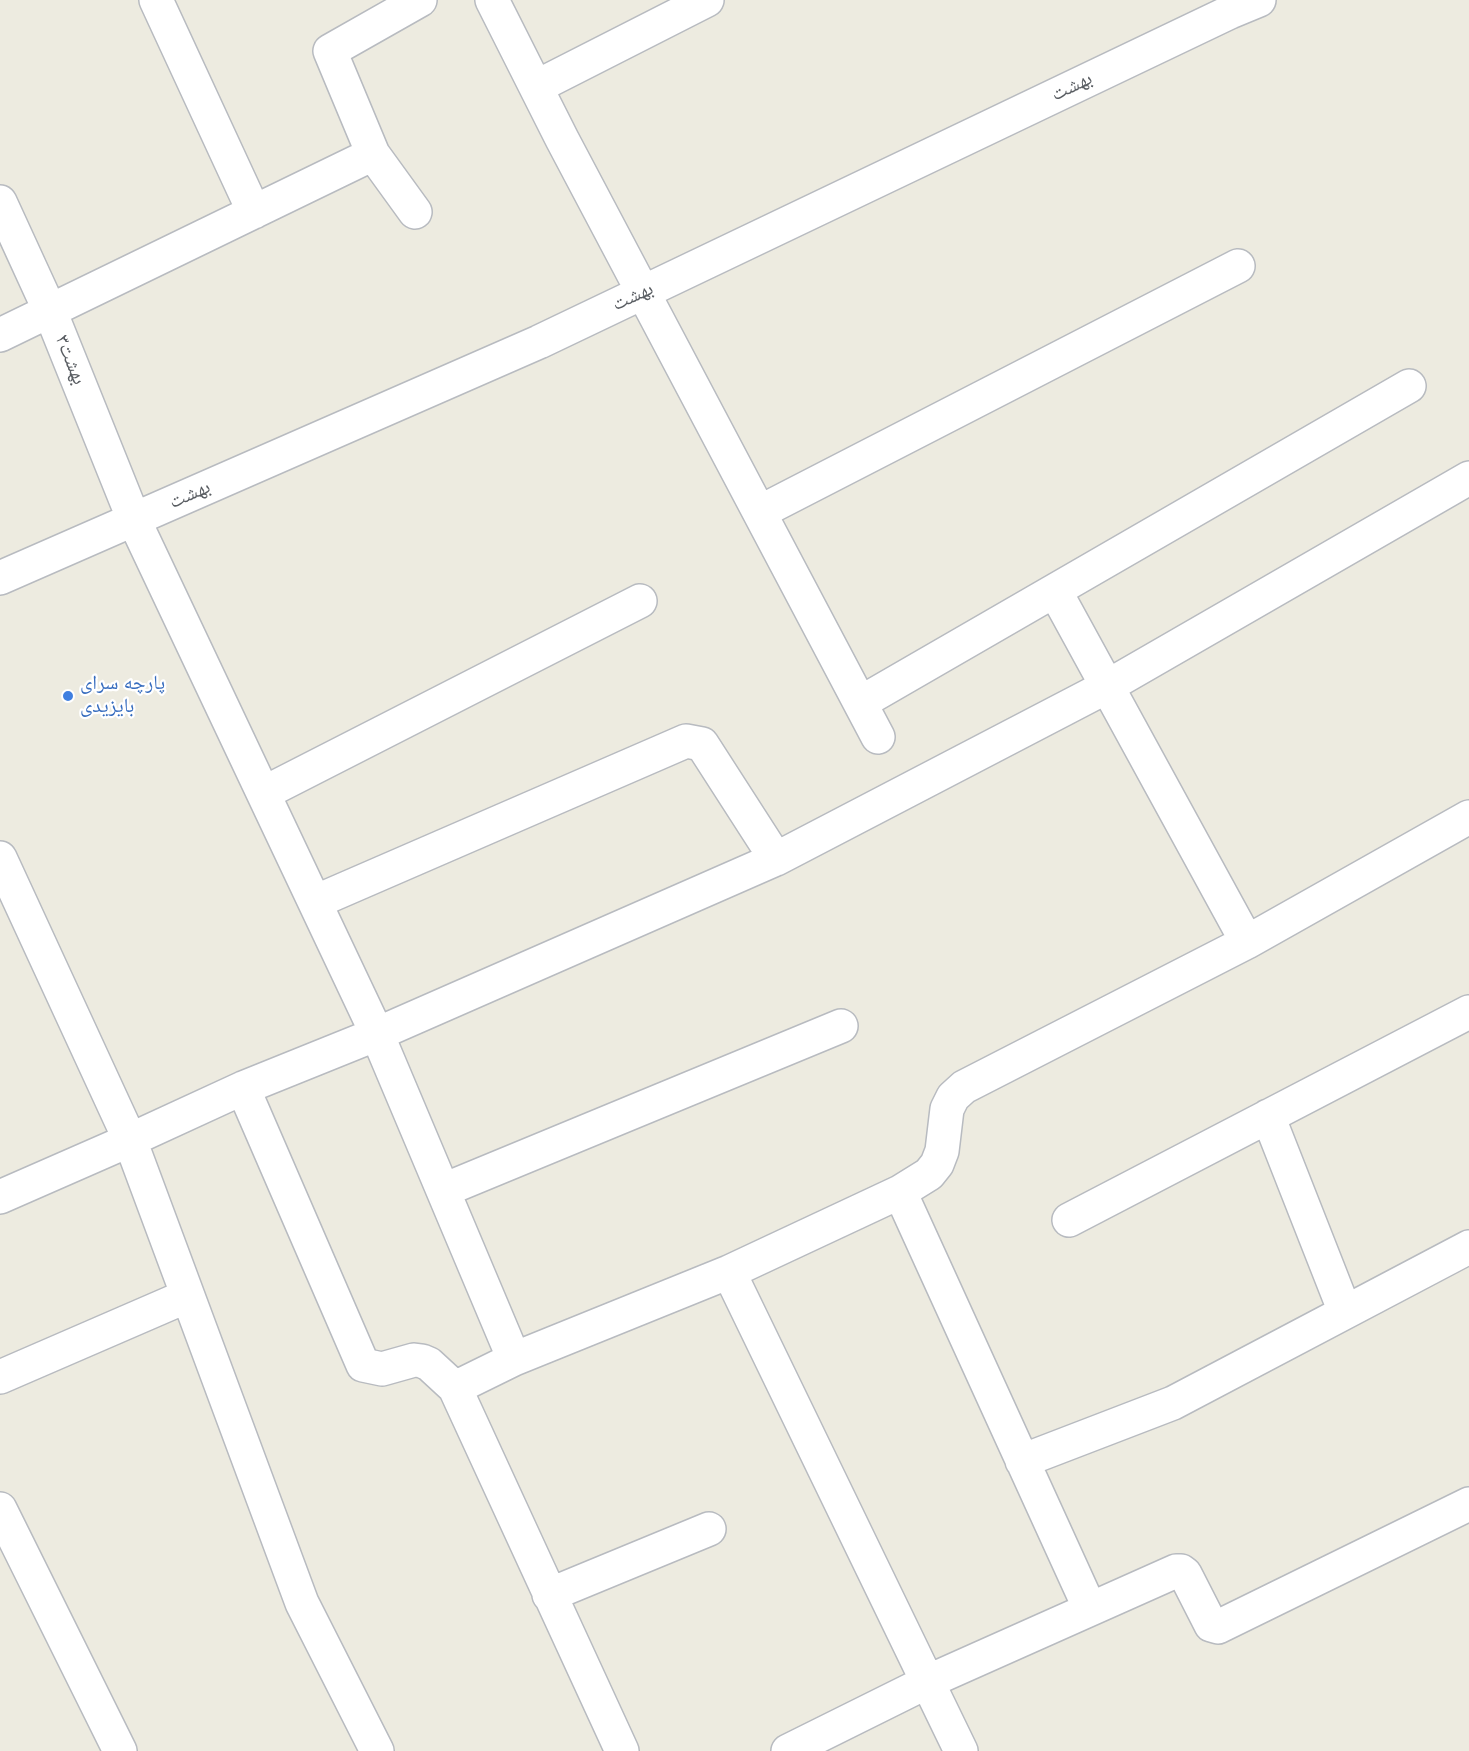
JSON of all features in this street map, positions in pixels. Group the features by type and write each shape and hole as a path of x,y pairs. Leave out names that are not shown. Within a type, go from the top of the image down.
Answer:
{"street":[{"path":"156,0 254,212"},
{"path":"415,212 373,154 330,51 420,0"},
{"path":"492,0 878,738"},
{"path":"536,87 707,0"},
{"name":"بهشت","path":"0,578 539,342 1238,4"},
{"path":"0,334 373,154"},
{"name":"بهشت۳","path":"0,202 50,310 134,520 378,1034 514,1359"},
{"path":"760,512 1238,267"},
{"path":"860,703 1409,386"},
{"path":"0,1197 243,1088 378,1034 776,859 1108,686 1469,478"},
{"path":"1055,591 1247,942"},
{"path":"264,793 640,601"},
{"path":"315,902 686,741 702,744 776,859"},
{"path":"455,1388 514,1359 729,1272 900,1192 929,1174 938,1164 942,1151 947,1109 953,1097 964,1087 1247,942 1469,817"},
{"path":"4,878 130,1140 302,1603 377,1751"},
{"path":"1069,1220 1469,1012"},
{"path":"444,1190 841,1026"},
{"path":"243,1088 363,1365 382,1369 414,1360 422,1361 429,1364 455,1388 622,1751"},
{"path":"1268,1116 1345,1311"},
{"path":"900,1192 1090,1609"},
{"path":"1022,1461 1173,1403 1469,1247"},
{"path":"729,1272 962,1751"},
{"path":"0,1377 187,1296"},
{"path":"788,1751 927,1682 1176,1571 1185,1574 1211,1625 1218,1627 1469,1504"},
{"path":"0,1509 120,1751"},
{"path":"549,1595 709,1529"}],"place":[{"name":"پارچه سرای بایزیدی","path":"68,696"}]}
